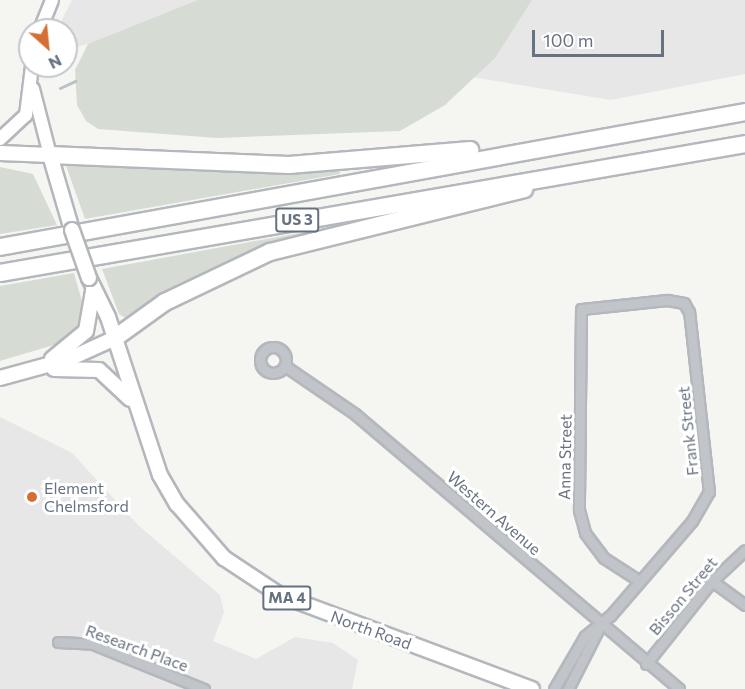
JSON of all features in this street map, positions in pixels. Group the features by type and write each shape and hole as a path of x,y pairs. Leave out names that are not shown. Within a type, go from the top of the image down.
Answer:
{"highway":[{"name":"US 3","path":"0,247 578,140 745,112"},
{"path":"50,155 312,164 578,140"},
{"name":"US 3","path":"0,273 594,168 745,144"},
{"path":"115,338 165,302 270,252 494,198 594,168"}],"main road":[{"path":"45,18 52,0"},
{"path":"0,139 26,115 31,78"},
{"path":"0,153 50,155 31,82"},
{"name":"MA 4","path":"50,155 67,216 91,282 115,338"},
{"path":"36,370 86,331 91,282"},
{"path":"36,370 115,338"},
{"name":"North Road","path":"115,338 132,400 177,504 241,571 335,618 532,689"},
{"name":"MA 4","path":"0,378 36,370"},
{"name":"North Road","path":"36,370 99,370 132,400"}],"street":[{"name":"Frank Street","path":"568,689 600,626 692,521 709,492 693,339 684,303 616,302 581,309"},
{"name":"Anna Street","path":"581,309 579,510 585,532 604,558 638,580"},
{"name":"Western Avenue","path":"285,366 355,414 600,626 679,689"},
{"name":"Bisson Street","path":"646,664 712,581 745,550"},
{"path":"712,581 745,605"},
{"name":"Frank Street","path":"554,689 585,636 600,626"},
{"name":"Research Place","path":"58,642 93,644 204,689"}],"shaded area":[{"path":"72,0 745,0 745,74 611,100 159,25 78,47 78,18 63,18"},
{"path":"198,0 532,0 495,58 445,105 400,131 217,138 98,129 86,121 77,105 75,78 78,78 78,64 88,44"},
{"path":"65,163 340,170 340,174 85,219"},
{"path":"0,167 33,174 57,225 0,234"},
{"path":"403,214 246,253 127,319 119,314 102,269"},
{"path":"74,273 85,312 80,327 67,341 0,361 0,286"},
{"path":"0,417 72,453 138,525 220,595 224,612 213,641 256,659 295,637 333,643 358,660 352,689 0,689"}],"waterway":[{"path":"60,88 75,81"}],"place":[{"name":"Element Chelmsford","path":"32,497"}]}
